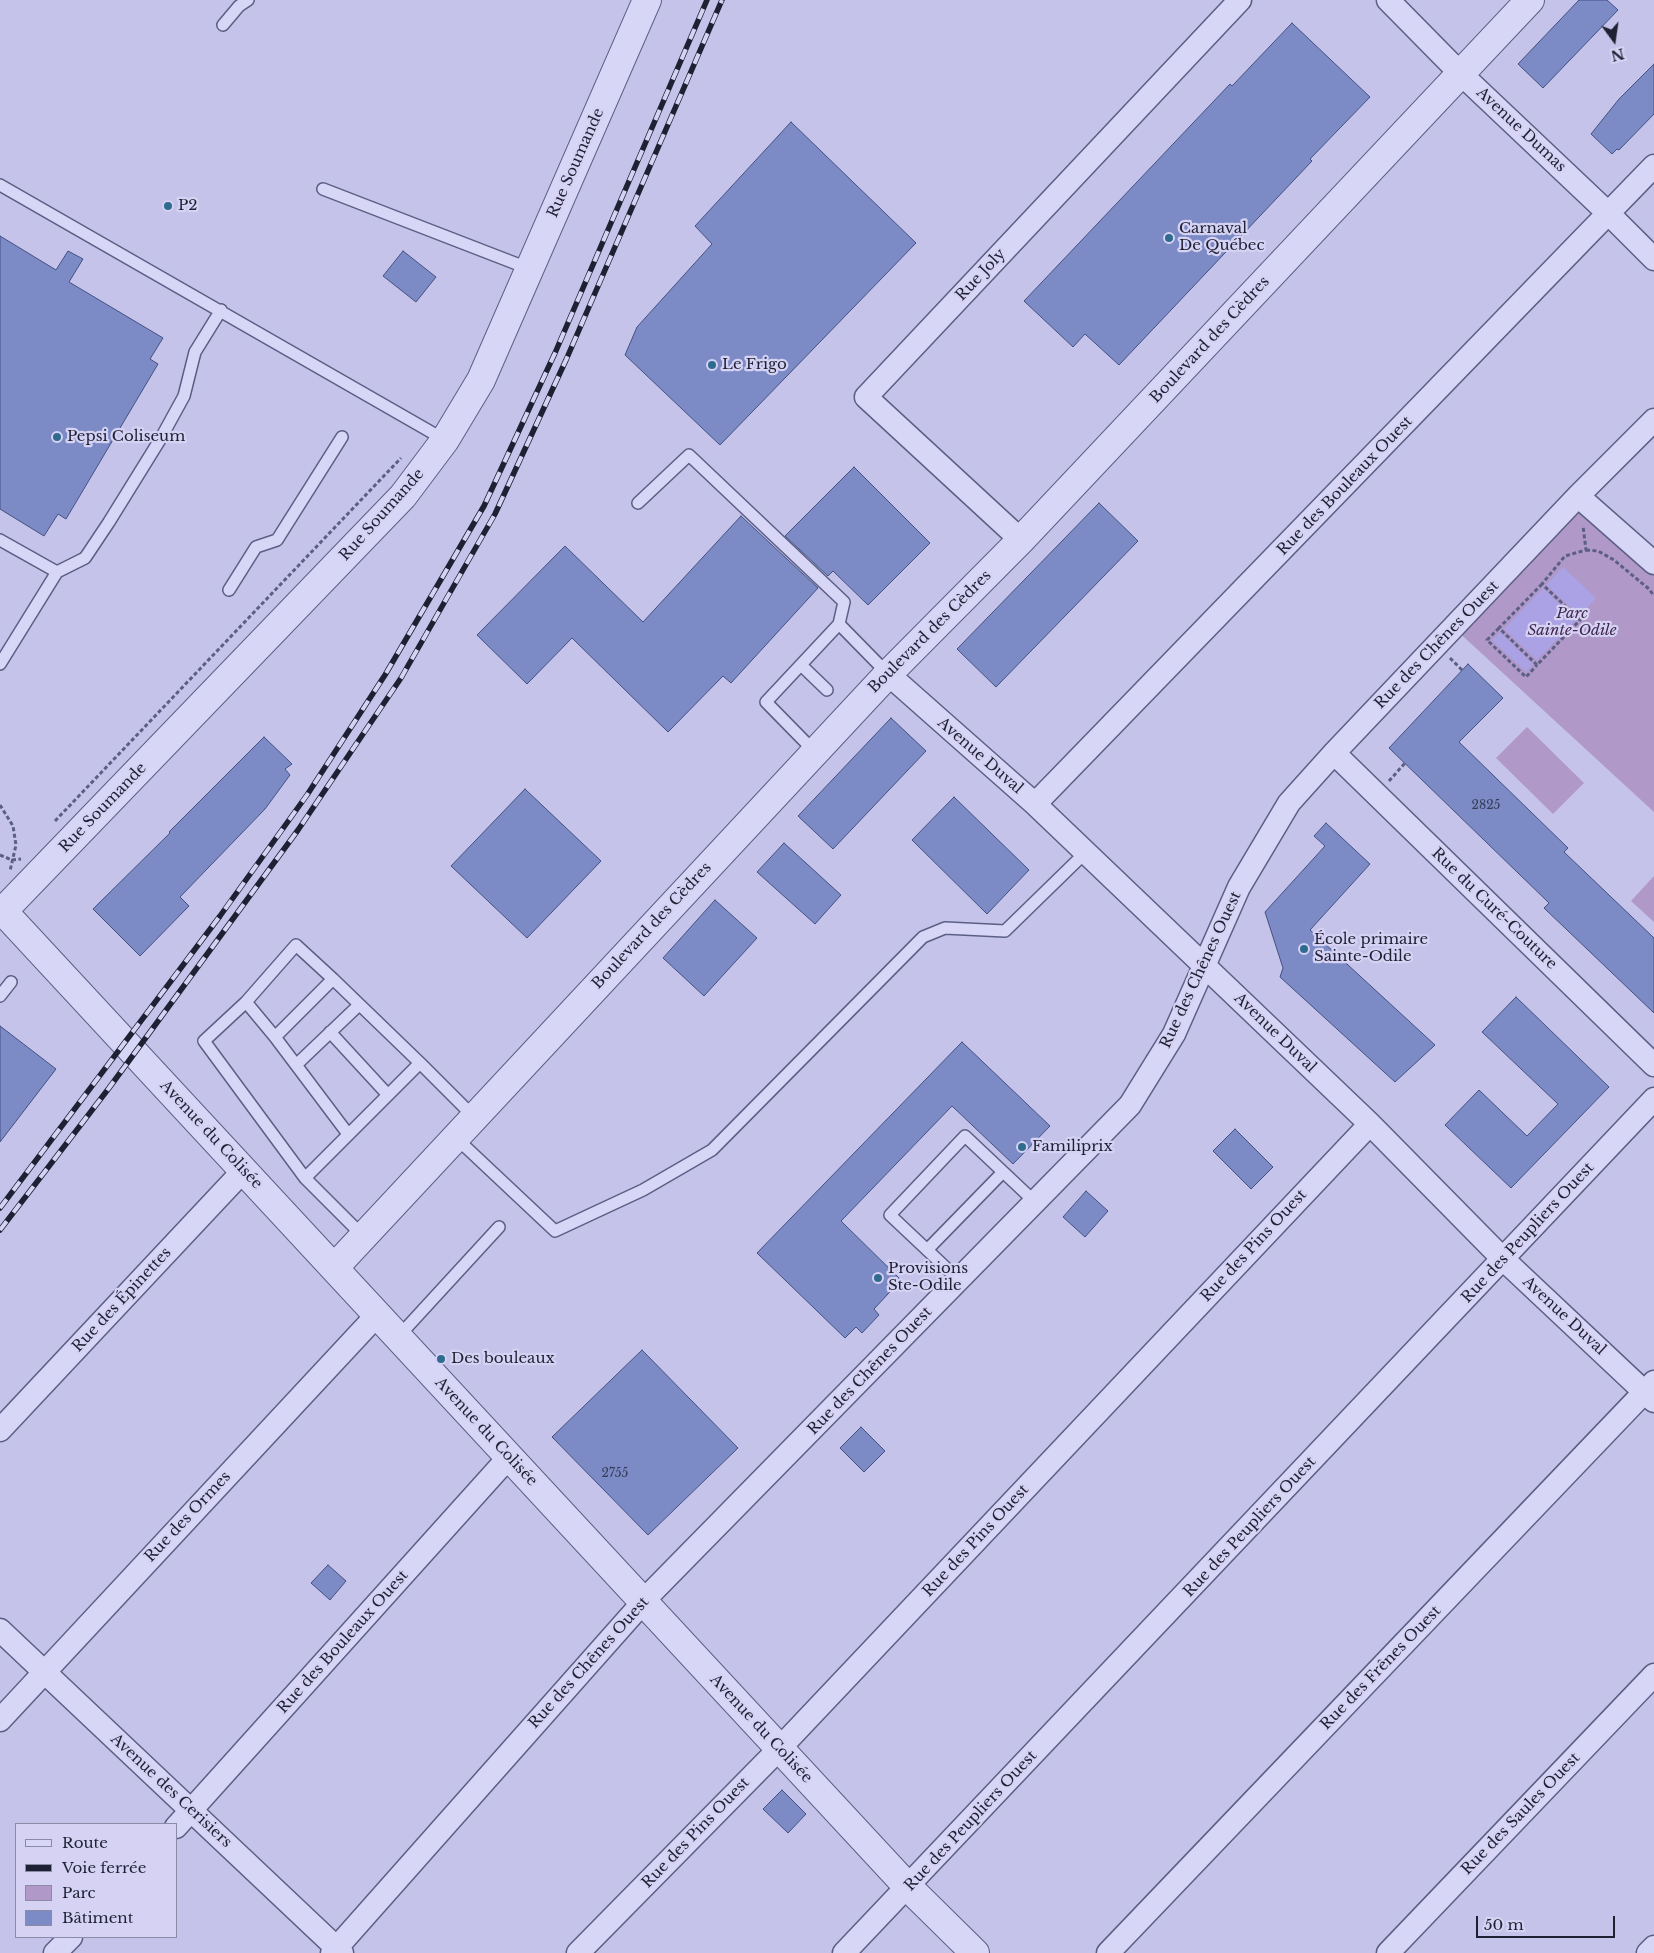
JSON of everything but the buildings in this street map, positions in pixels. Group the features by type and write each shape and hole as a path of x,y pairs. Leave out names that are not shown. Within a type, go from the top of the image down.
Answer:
{"street":[{"name":"Rue Soumande","path":"1,911 403,496 437,435 481,380 647,0"},
{"name":"Rue Joly","path":"1021,540 866,397 1240,0"},
{"name":"Avenue Dumas","path":"1388,0 1460,73 1654,259"},
{"name":"Boulevard des Cèdres","path":"334,1268 455,1136 888,674 1021,540 1530,0"},
{"name":"Rue des Bouleaux Ouest","path":"1035,804 1654,166"},
{"name":"Rue des Chênes Ouest","path":"337,1951 643,1602 1130,1105 1174,1034 1239,887 1289,803 1334,753 1578,496 1654,420"},
{"path":"1578,496 1654,563"},
{"name":"Avenue Duval","path":"888,674 1035,804 1370,1124 1503,1259 1651,1392"},
{"name":"Rue du Curé-Couture","path":"1334,753 1654,1065"},
{"name":"Avenue du Colisée","path":"1,911 244,1170 908,1888 975,1953"},
{"name":"Rue des Peupliers Ouest","path":"844,1953 908,1888 1654,1100"},
{"name":"Rue des Pins Ouest","path":"578,1953 779,1749 1370,1124"},
{"name":"Rue des Épinettes","path":"0,1430 244,1170"},
{"name":"Rue des Ormes","path":"0,1720 377,1314"},
{"name":"Rue des Frênes Ouest","path":"1108,1953 1651,1392"},
{"name":"Rue des Bouleaux Ouest","path":"184,1819 509,1457"},
{"name":"Avenue des Cerisiers","path":"0,1630 45,1672 184,1819 337,1951"},
{"name":"Rue des Saules Ouest","path":"1388,1953 1654,1674"},
{"path":"55,1953 70,1938"},
{"path":"1648,1953 1654,1947"}],"lane":[{"path":"223,25 248,0"},
{"path":"0,185 437,435"},
{"path":"323,190 530,268"},
{"path":"0,664 57,572 85,558 109,522 161,438 184,396 195,352 221,310"},
{"path":"229,590 256,547 277,540 342,436"},
{"path":"638,502 689,455 844,602 839,624 766,702 815,752"},
{"path":"0,540 57,572"},
{"path":"839,624 888,674"},
{"path":"801,665 827,690"},
{"path":"455,1136 555,1231 643,1190 712,1150 923,936 945,928 1006,931 1085,853"},
{"path":"363,1236 305,1178 204,1041 246,1002 296,945 474,1117"},
{"path":"275,1037 333,979"},
{"path":"0,996 11,982"},
{"path":"246,1002 296,1064 348,1134"},
{"path":"296,1064 359,1005"},
{"path":"330,1032 388,1095"},
{"path":"305,1178 420,1063"},
{"path":"959,1280 890,1215 965,1136 1035,1202"},
{"path":"927,1250 1003,1172"},
{"path":"398,1337 499,1227"}],"path":[{"path":"54,822 437,435"},
{"path":"1578,496 1586,550"},
{"path":"1542,584 1580,620 1526,677 1487,640 1542,584 1565,556 1586,550 1598,551 1614,560 1649,589 1654,596"},
{"path":"1499,628 1537,665"},
{"path":"0,805 13,826 16,845 12,860"},
{"path":"0,855 12,860 22,859"}],"green space":[{"name":"Parc Sainte-Odile","path":"1578,496 1654,563 1654,812 1454,628"},
{"path":"1527,727 1584,783 1553,814 1496,758"},
{"path":"1654,876 1654,922 1631,901"}],"sand":[{"path":"1563,567 1596,598 1580,616 1546,585"},
{"path":"1543,588 1576,620 1537,660 1504,629"},
{"path":"1500,632 1533,664 1526,672 1492,640"}],"railway":[{"path":"0,1208 220,916 307,795 385,675 484,506 555,353 707,0"},
{"path":"0,1230 109,1088 298,830 401,678 495,514 566,360 722,0"}],"place":[{"name":"P2","path":"168,206"},
{"name":"Carnaval De Québec","path":"1169,238"},
{"name":"Le Frigo","path":"712,365"},
{"name":"Pepsi Coliseum","path":"57,437"},
{"name":"École primaire Sainte-Odile","path":"1304,949"},
{"name":"Familiprix","path":"1022,1147"},
{"name":"Provisions Ste-Odile","path":"878,1278"},
{"name":"Des bouleaux","path":"441,1359"}]}
